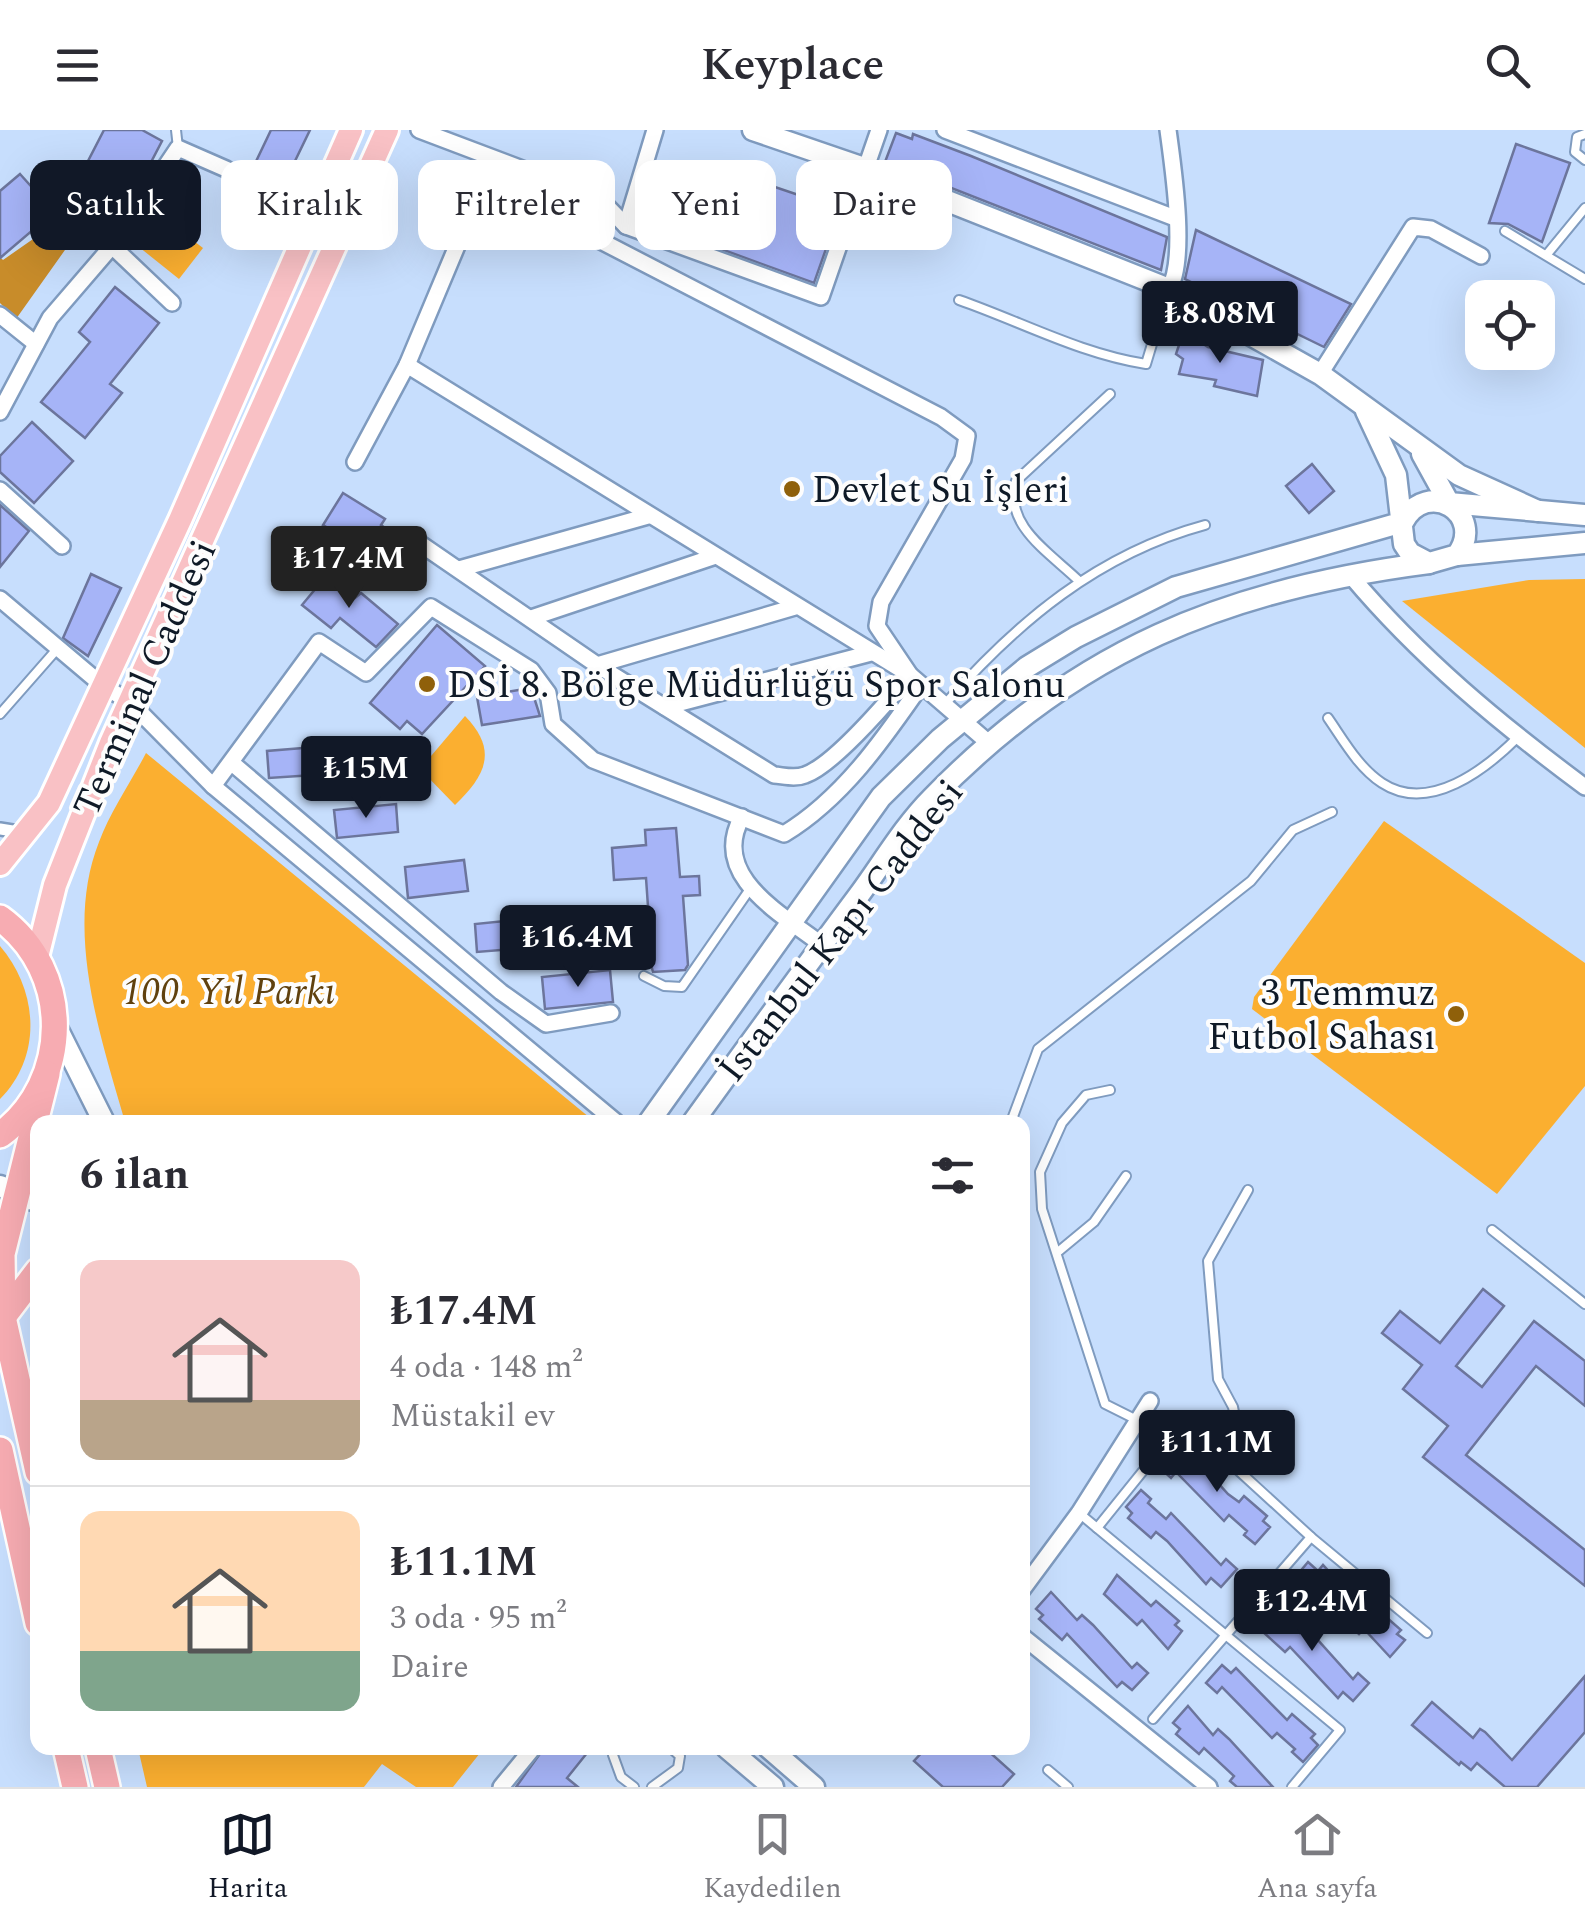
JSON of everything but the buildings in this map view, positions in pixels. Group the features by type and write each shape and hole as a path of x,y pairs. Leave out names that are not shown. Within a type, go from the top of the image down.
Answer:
{"highway":[{"path":"0,918 36,957 51,990 56,1026 37,1115"},
{"path":"0,1135 30,1106 47,1074"},
{"path":"30,1141 2,1254 3,1317 30,1437"},
{"path":"3,1317 30,1282"},
{"path":"0,1450 30,1587"},
{"path":"68,1755 75,1787"},
{"path":"100,1755 107,1787"}],"main road":[{"name":"Terminal Caddesi","path":"338,160 351,130"},
{"name":"Terminal Caddesi","path":"36,957 55,885 131,703 386,130"},
{"path":"753,130 841,160"},
{"path":"952,203 1169,289 1320,374 1366,412 1476,484 1538,511"},
{"name":"Terminal Caddesi","path":"0,864 48,802 180,520 298,250"},
{"path":"1366,412 1396,475 1404,544 1410,554 1428,564 1457,555 1585,543"},
{"path":"1420,450 1466,527 1457,555"},
{"path":"654,1115 881,798 963,718 1028,667 1076,636 1176,587 1403,522 1416,504 1427,500 1585,515"},
{"name":"İstanbul Kapı Caddesi","path":"698,1115 929,800 990,744 1065,685 1129,646 1188,619 1351,576 1428,564"},
{"path":"56,1026 100,1115"},
{"path":"735,1755 773,1787"},
{"path":"777,1755 814,1787"}],"street":[{"path":"419,130 599,198 626,226 821,297 837,250"},
{"path":"626,226 655,130"},
{"path":"867,160 878,130"},
{"path":"944,130 1174,218"},
{"path":"1168,130 1176,278 1169,289"},
{"path":"170,160 178,148 221,167"},
{"path":"355,462 407,364 466,222 478,206 512,200 539,209 941,417 966,436 964,460 882,602 877,626 916,680"},
{"path":"1320,374 1413,228 1431,229 1481,256"},
{"path":"0,412 50,318 109,250"},
{"path":"116,250 172,303"},
{"path":"0,315 36,344"},
{"path":"407,364 916,680 990,744"},
{"path":"0,490 62,546"},
{"path":"459,569 648,516"},
{"path":"408,536 597,665 774,775 795,778 810,774 916,680"},
{"path":"531,618 714,557"},
{"path":"1351,576 1396,630 1518,737 1585,788"},
{"path":"0,598 102,685 131,703 213,786 608,1115"},
{"path":"597,665 796,606"},
{"path":"213,786 319,642 366,672 430,607 531,670 548,692 553,724 594,760 784,834 809,819 892,728 916,680"},
{"path":"665,707 871,653"},
{"path":"232,763 501,992 546,1024 611,1013"},
{"path":"742,816 734,837 734,866 750,889 822,944"},
{"path":"0,829 26,834"},
{"path":"1030,1579 1079,1513 1150,1401"},
{"path":"1030,1642 1209,1787"},
{"path":"491,1787 516,1755"},
{"path":"501,1787 527,1755"}],"lane":[{"path":"176,130 178,148"},
{"path":"1585,134 1577,137 1575,152 1585,160"},
{"path":"1548,253 1585,208"},
{"path":"1505,231 1548,253 1585,279"},
{"path":"959,300 1037,328 1096,356 1146,364 1169,289"},
{"path":"1079,581 1015,518 1010,501 1016,481 1110,394"},
{"path":"945,704 1020,626 1079,581 1160,537 1205,525"},
{"path":"0,714 58,648"},
{"path":"1328,718 1356,760 1385,786 1428,793 1471,778 1518,737"},
{"path":"1014,1115 1038,1049 1251,882 1293,830 1332,812"},
{"path":"644,976 664,986 682,987 750,889"},
{"path":"1110,1090 1086,1095 1062,1123 1040,1172 1042,1209 1059,1251 1106,1404 1138,1420 1204,1439 1311,1537 1428,1633"},
{"path":"1059,1251 1094,1222 1126,1176"},
{"path":"1224,1456 1238,1432 1234,1408 1218,1378 1208,1261 1248,1190"},
{"path":"1492,1230 1585,1304"},
{"path":"1097,1528 1176,1430"},
{"path":"1079,1513 1340,1730 1292,1787"},
{"path":"1153,1719 1311,1537"},
{"path":"613,1755 621,1777 634,1787"},
{"path":"652,1787 678,1768 679,1755"},
{"path":"1048,1770 1068,1787"}],"green space":[{"path":"203,248 179,279 143,250"},
{"path":"1585,579 1585,748 1402,601 1529,580"},
{"path":"465,716 482,741 484,763 474,784 455,805 420,769"},
{"name":"100. Yıl Parkı","path":"146,753 586,1115 123,1115 105,1054 85,946 89,876 115,808"},
{"name":"3 Temmuz Futbol Sahası","path":"1384,821 1585,963 1585,1086 1497,1194 1252,1009 1254,997"},
{"path":"0,946 22,983 30,1023 23,1063 0,1099"},
{"path":"140,1755 478,1755 453,1787 416,1787 382,1764 364,1787 147,1787"}],"shaded area":[{"path":"30,241 30,250 65,250 16,319 0,303 0,257 3,260"}],"place":[{"name":"Devlet Su İşleri","path":"792,489"},
{"name":"DSİ 8. Bölge Müdürlüğü Spor Salonu","path":"427,684"},
{"name":"3 Temmuz Futbol Sahası","path":"1456,1014"}]}
